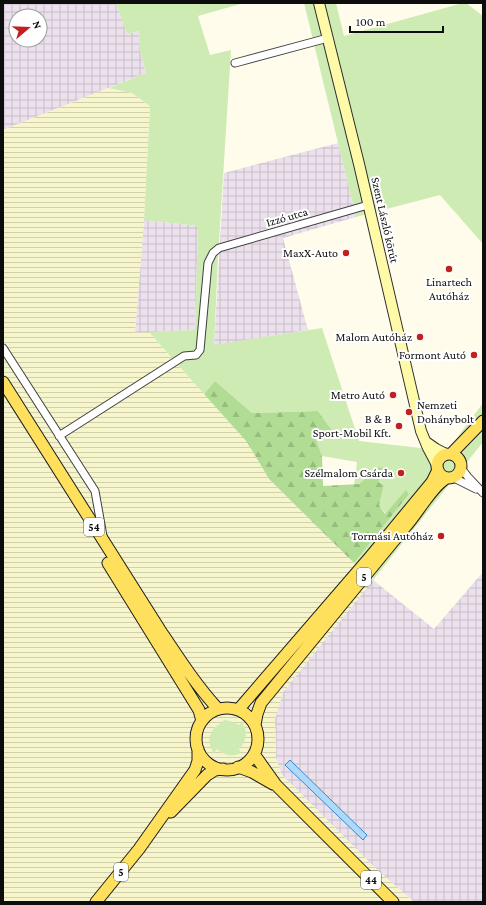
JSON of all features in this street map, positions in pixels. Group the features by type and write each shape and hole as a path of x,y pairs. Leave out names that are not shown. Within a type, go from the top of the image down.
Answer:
{"main road":[{"name":"54","path":"3,382 105,544 187,670 218,709"},
{"name":"54","path":"3,396 196,704 202,721"},
{"name":"5","path":"238,710 316,629 409,523 442,480 458,474 455,459 481,424"},
{"name":"5","path":"254,754 258,738 255,725 261,703 316,629 432,482 440,458 455,459"},
{"path":"438,467 442,475 450,478"},
{"path":"202,721 218,709 226,708 238,710 246,714 255,725"},
{"name":"5","path":"96,902 151,833 195,770 198,761 198,731 202,721"},
{"path":"198,749 208,762 223,769"},
{"path":"238,767 249,760 254,754"},
{"name":"44","path":"254,754 276,785 393,902"},
{"name":"5","path":"151,833 207,775 215,770 238,767"},
{"name":"44","path":"238,767 252,772 276,785"}],"street":[{"name":"Szent László körút","path":"319,3 359,164 421,431 438,467"},
{"path":"235,63 328,38"},
{"name":"Izzó utca","path":"59,436 184,356 196,355 200,350 208,263 213,253 219,248 368,205"},
{"path":"3,348 95,491 105,544"},
{"path":"426,442 455,459 481,492"},
{"path":"450,478 481,492"}],"shaded area":[{"path":"3,3 116,3 127,34 139,31 140,50 146,73 3,130"},
{"path":"338,143 356,217 283,238 308,330 214,346 224,173"},
{"path":"144,220 198,226 195,330 135,333"},
{"path":"483,572 483,902 414,902 373,866 282,775 276,758 275,719 283,692 373,580 434,629"}],"green space":[{"path":"116,3 244,3 198,16 210,55 231,50 214,345 322,328 359,441 447,451 483,403 483,442 373,580 354,563 408,494 406,491 386,514 379,505 384,485 377,482 387,468 378,467 359,484 354,485 357,462 322,456 314,436 334,434 318,411 252,413 215,381 204,394 149,332 195,330 198,226 144,220 150,106 132,93 109,88 146,73 140,50 139,31 127,34"},
{"path":"304,3 336,3 344,36 463,3 466,3 483,16 483,244 440,195 356,217"},
{"path":"109,88 132,93 150,106 144,220 135,333 149,332 247,442 269,479 373,580 283,692 275,719 276,758 282,775 373,866 414,902 3,902 3,130"},
{"path":"215,381 252,413 318,411 335,435 315,437 322,456 323,486 359,484 378,467 387,468 378,482 384,485 379,505 385,514 406,490 409,494 354,563 269,479 247,442 204,394"},
{"path":"224,720 239,725 242,722 246,736 244,743 239,749 241,753 229,755 217,749 214,753 212,750 210,744 211,734 214,728"}],"water":[{"path":"290,760 367,835 363,840 285,765"}],"place":[{"name":"MaxX-Auto","path":"346,253"},
{"name":"Linartech Autóház","path":"449,269"},
{"name":"Malom Autóház","path":"420,337"},
{"name":"Formont Autó","path":"474,355"},
{"name":"Metro Autó","path":"393,395"},
{"name":"Nemzeti Dohánybolt","path":"409,412"},
{"name":"B & B Sport-Mobil Kft.","path":"399,426"},
{"name":"Szélmalom Csárda","path":"401,473"},
{"name":"Tormási Autóház","path":"441,536"}]}
